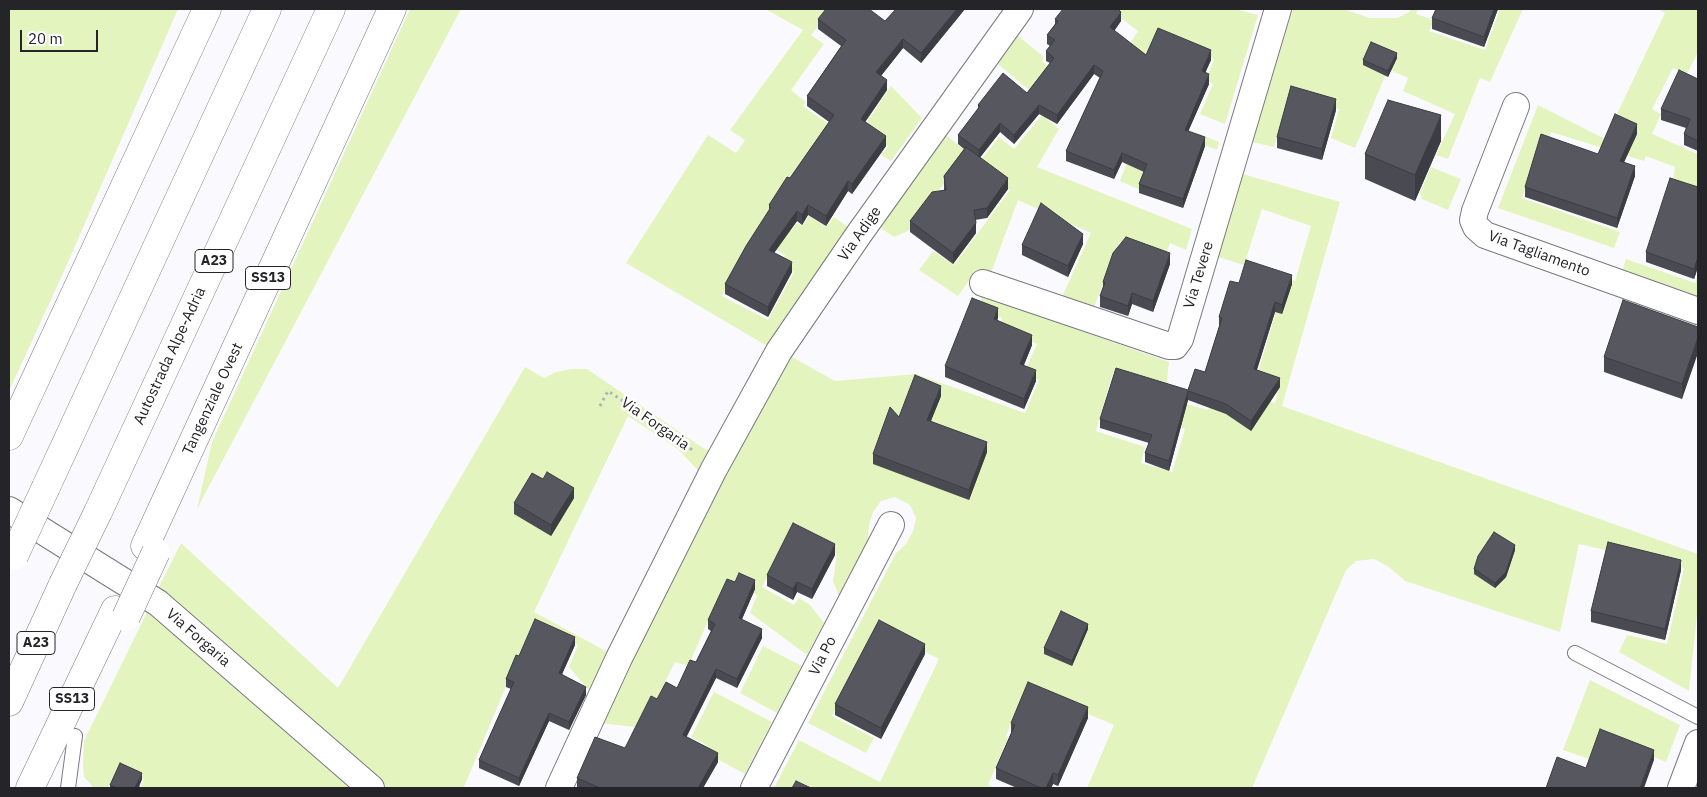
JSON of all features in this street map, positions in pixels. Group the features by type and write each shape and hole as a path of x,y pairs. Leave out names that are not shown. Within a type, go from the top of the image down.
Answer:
{"highway":[{"path":"9,436 207,9"},
{"path":"12,562 267,9"},
{"name":"Autostrada Alpe-Adria","path":"9,702 331,9"},
{"name":"Tangenziale Ovest","path":"30,788 151,549 186,457 392,9"},
{"path":"75,736 78,721 120,613"}],"street":[{"name":"Via Adige","path":"559,788 620,658 714,469 779,351 865,226 1020,9"},
{"name":"Via Tevere","path":"983,283 1169,346 1175,346 1183,330 1278,9"},
{"name":"Via Tagliamento","path":"1516,106 1475,211 1473,220 1476,227 1485,235 1698,311"},
{"name":"Via Forgaria","path":"9,510 158,603 371,788"},
{"name":"Via Po","path":"754,788 891,525"},
{"path":"1681,788 1698,743"}],"lane":[{"path":"1575,653 1698,717"},
{"path":"68,788 75,736"}],"path":[{"name":"Via Forgaria","path":"600,406 608,391 690,448 714,469"}],"green space":[{"path":"9,9 178,9 65,269 9,391"},
{"path":"410,9 461,9 197,509 212,442"},
{"path":"765,9 814,9 817,11 819,9 832,9 811,35 824,44 791,90 806,102 803,106 830,125 835,186 784,184 722,296 768,320 794,272 781,264 785,255 776,250 789,230 791,231 797,223 802,226 809,216 826,227 834,217 851,229 774,350 626,263 708,135 736,153 745,140 730,130 803,30"},
{"path":"1109,9 1235,9 1258,15 1225,124 1200,114 1213,84 1206,80 1214,59 1156,33 1138,73 1118,63 1138,31"},
{"path":"1293,9 1343,9 1370,18 1397,18 1411,9 1418,9 1416,14 1434,20 1429,31 1485,50 1500,9 1523,9 1490,82 1480,78 1448,159 1436,155 1455,114 1403,91 1408,78 1388,69 1355,148 1331,138 1339,109 1290,94 1274,147 1252,142"},
{"path":"1658,9 1698,9 1698,52 1687,74 1673,68 1652,109 1661,114 1652,134 1698,154 1698,196 1672,186 1675,167 1646,156 1644,161 1551,132 1546,145 1540,143 1522,198 1620,232 1614,248 1498,208 1538,105 1605,139 1665,13"},
{"path":"1018,36 1044,57 1042,61 1048,66 1029,90 998,64"},
{"path":"891,86 922,118 891,161 882,155 888,146 863,128"},
{"path":"1106,96 1219,142 1217,150 1161,129 1140,190 1120,181 1141,124"},
{"path":"1042,115 1059,129 1037,167 1192,229 1186,250 1170,243 1164,260 1119,242 1093,310 1061,299 1091,233 1018,200 991,273 977,269 958,296 919,270 933,251 954,265 1010,190 965,156 908,231 894,237 879,227 946,135 979,162 999,137 1014,149"},
{"path":"1431,167 1461,179 1448,210 1422,199 1420,193"},
{"path":"1243,174 1340,202 1282,406 1698,554 1698,605 1689,691 1619,652 1627,635 1667,644 1684,568 1579,544 1560,632 1405,581 1389,567 1374,559 1356,561 1346,570 1252,788 1087,788 1114,725 1027,688 1006,736 1008,738 988,785 995,788 774,788 799,740 880,782 939,659 878,628 832,716 874,738 866,753 808,723 896,553 906,544 913,531 916,518 910,505 895,497 881,501 873,512 869,525 868,541 839,596 833,581 837,554 791,530 762,587 794,605 799,598 810,605 824,623 807,655 750,613 757,595 726,581 688,666 675,662 656,700 651,697 635,727 599,723 787,354 835,381 916,374 1025,413 1039,380 1024,373 1037,344 999,328 1002,318 983,310 980,295 1169,362 1166,389 1113,372 1096,431 1145,447 1141,463 1172,472 1185,429 1176,425 1186,404 1208,410 1217,383 1275,403 1280,384 1257,376 1286,278 1295,281 1311,226 1262,209 1244,265 1218,257"},
{"path":"1626,259 1695,283 1698,274 1698,296 1622,271"},
{"path":"525,367 544,378 556,372 571,369 587,369 703,448 711,451 702,475 678,449 628,416 534,612 613,655 594,696 569,667 578,645 532,624 464,787 467,788 387,788 158,589 181,543 338,688"},
{"path":"149,608 356,788 140,788 144,779 118,766 108,788 94,788 84,777 84,741"},
{"path":"763,646 802,666 777,713 740,693"},
{"path":"1590,680 1680,725 1666,762 1599,735 1589,759 1563,750"},
{"path":"714,692 772,722 745,774 717,759 705,744 691,737"}],"building":[{"path":"826,9 869,9 885,21 896,9 957,9 921,53 903,39 876,72 887,80 861,119 886,136 852,184 848,181 826,216 808,205 802,215 797,211 769,250 792,262 768,307 725,284 771,207 769,205 787,177 790,178 834,115 807,96 846,40 818,19"},
{"path":"1063,9 1118,9 1121,12 1110,27 1146,55 1158,28 1211,50 1202,71 1209,74 1185,130 1205,137 1183,199 1139,184 1147,164 1122,153 1114,170 1066,151 1103,71 1094,65 1057,115 1039,105 1014,135 1000,123 979,150 958,135 1003,73 1027,93 1054,58 1046,51 1055,40 1047,35 1058,21 1055,19"},
{"path":"1436,9 1494,9 1484,37 1432,18"},
{"path":"1371,42 1397,53 1388,71 1363,60"},
{"path":"1679,70 1698,79 1698,141 1684,134 1690,119 1661,109"},
{"path":"1291,86 1336,99 1322,149 1277,137"},
{"path":"1388,100 1441,115 1415,175 1365,154"},
{"path":"1615,114 1637,124 1620,161 1635,166 1617,218 1525,187 1541,134 1598,154"},
{"path":"966,147 1008,178 987,208 974,210 976,223 953,253 910,221 932,192 946,190 944,176"},
{"path":"1670,178 1698,187 1698,257 1694,269 1646,252"},
{"path":"1041,203 1083,234 1068,266 1022,245"},
{"path":"1126,237 1170,253 1153,301 1132,293 1128,306 1100,296 1113,253"},
{"path":"1246,260 1292,275 1282,305 1275,302 1254,369 1280,378 1251,421 1226,404 1188,391 1169,461 1145,453 1152,435 1100,419 1116,368 1188,390 1195,369 1205,372 1222,318 1219,317 1230,281 1239,283"},
{"path":"972,298 998,308 994,319 1032,335 1020,364 1036,370 1024,399 945,366"},
{"path":"1623,300 1698,327 1698,337 1682,384 1604,357"},
{"path":"915,375 941,386 927,420 987,442 969,490 873,454 890,407 899,417"},
{"path":"547,472 574,488 551,525 514,503 532,473 543,479"},
{"path":"793,523 835,544 812,589 797,582 793,589 767,575"},
{"path":"1494,532 1515,545 1506,572 1495,583 1474,569 1478,556"},
{"path":"1608,542 1681,560 1665,629 1591,611"},
{"path":"739,573 755,580 739,618 762,629 737,679 716,669 683,735 718,753 698,788 600,788 577,778 595,737 625,748 651,696 657,699 666,682 677,688 690,660 696,662 715,624 708,620 727,579 735,582"},
{"path":"1061,611 1088,624 1072,661 1044,648"},
{"path":"535,619 575,637 559,673 586,687 569,722 549,713 519,778 479,760 514,682 506,679 516,655 519,656"},
{"path":"879,620 925,644 881,728 835,704"},
{"path":"1028,682 1088,707 1058,775 1053,773 1046,788 1041,788 996,768 1015,725 1011,723"},
{"path":"1600,729 1654,750 1640,788 1546,788 1557,757 1586,768"},
{"path":"120,763 142,773 135,788 117,788 110,785"},
{"path":"796,781 811,788 792,788"}]}
